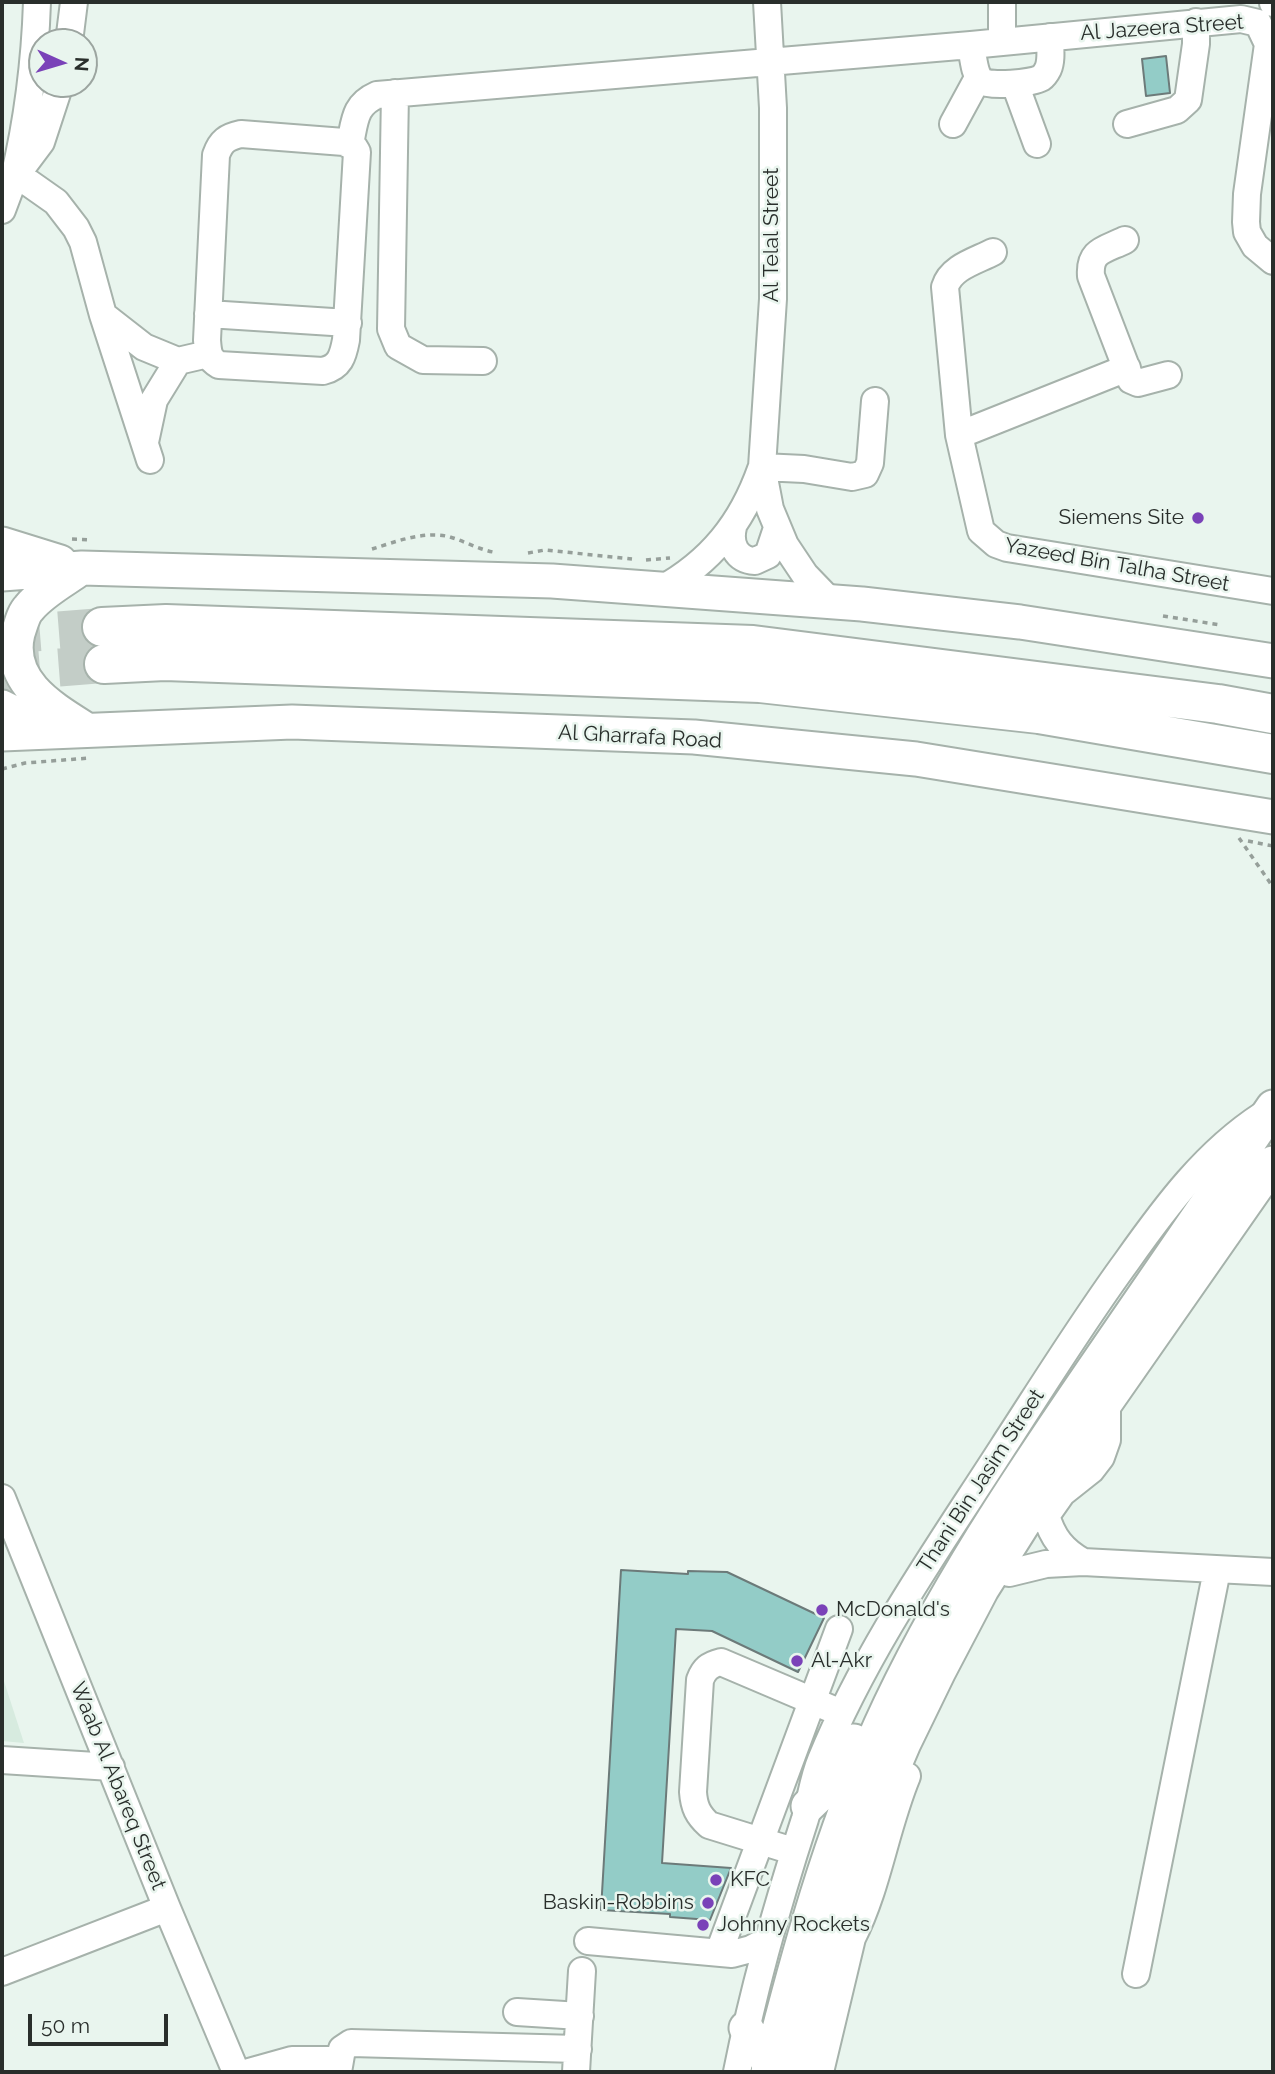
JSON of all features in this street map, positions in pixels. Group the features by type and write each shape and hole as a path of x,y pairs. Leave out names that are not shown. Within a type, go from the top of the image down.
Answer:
{"highway":[{"path":"102,627 166,624 752,645 1219,704 1273,714"},
{"path":"104,664 165,661 760,683 1039,714 1273,754"}],"main road":[{"path":"2,544 82,568"},
{"path":"2,600 82,568"},
{"path":"82,568 47,591 27,609 16,642 17,661 23,679 37,695 94,743"},
{"path":"2,574 82,568 552,581 831,601 1020,622 1273,661"},
{"path":"2,707 50,731"},
{"name":"Al Gharrafa Road","path":"2,734 50,731 94,743 292,722 694,737 916,759 1224,822 1264,821"},
{"path":"2,744 50,731"},
{"name":"Thani Bin Jasim Street","path":"780,2070 813,1903 831,1847 880,1726 949,1591 1012,1486 1273,1108"},
{"path":"746,2028 780,2070 837,1927 868,1826 909,1731 982,1588 1107,1399 1188,1288 1273,1163"},
{"path":"808,1806 834,1777 852,1744 866,1732 880,1726"},
{"path":"868,1826 870,1893"}],"street":[{"path":"2,210 14,178 26,129 33,80 37,2"},
{"path":"71,28 75,2"},
{"name":"Al Telal Street","path":"762,467 773,299 771,61 767,2"},
{"path":"1002,2 1002,42"},
{"name":"Al Jazeera Street","path":"350,144 359,107 365,100 377,95 1002,42 1049,37 1156,14 1196,22 1241,19 1269,8 1268,52 1247,194 1246,222 1247,232 1255,246 1273,261"},
{"path":"1127,124 1177,110 1188,100 1196,44 1196,22"},
{"path":"978,78 990,84 1041,78 1048,69 1051,57 1049,37"},
{"path":"953,124 978,78 971,45"},
{"path":"1015,83 1037,144"},
{"path":"395,93 391,329 398,346 423,360 482,360"},
{"path":"14,178 26,165 40,142 55,98"},
{"path":"242,134 350,144 357,152 358,158 348,323 340,362 323,371 219,365 208,354 208,314 216,155 220,145 226,139 242,134"},
{"path":"14,178 30,183 56,202 83,242 147,454 154,400 178,361"},
{"path":"1125,240 1094,256 1090,263 1091,276 1131,380 1138,383 1168,375"},
{"name":"Yazeed Bin Talha Street","path":"993,252 951,274 945,287 959,435 981,531 996,544 1025,552 1273,592"},
{"path":"208,314 348,323"},
{"path":"103,315 144,346 178,361 208,354"},
{"path":"959,435 1127,368"},
{"path":"762,467 852,477 864,474 870,463 875,401"},
{"path":"660,590 701,563 733,527 745,508 762,467"},
{"path":"762,467 769,509 777,528 805,575 831,601"},
{"path":"733,527 732,539 736,552 741,558 755,561 768,555 777,528"},
{"name":"Thani Bin Jasim Street","path":"737,2072 768,1940 814,1778 841,1713 890,1625 1086,1317 1143,1238 1197,1170 1233,1136 1273,1108"},
{"path":"820,2072 848,1953 884,1853 894,1810 924,1733 978,1628 1046,1515 1062,1493 1091,1470 1101,1457 1107,1440 1107,1399"},
{"name":"Waab Al Abareq Street","path":"2,1498 236,2072"},
{"path":"1046,1515 1063,1548 1083,1562"},
{"path":"1010,1573 1046,1564 1083,1562 1273,1572"},
{"path":"1136,1974 1217,1570"},
{"path":"726,1953 760,1841 839,1629"},
{"path":"793,1851 709,1825 694,1805 700,1680 711,1664 720,1662 841,1713"},
{"path":"2,1760 111,1766"},
{"path":"2,1972 167,1908"},
{"path":"588,1941 726,1953 751,1949 768,1940"},
{"path":"726,1953 749,1961 760,1972"},
{"path":"249,2072 292,2060 338,2066 342,2049 351,2043 577,2061 582,1971"},
{"path":"517,2012 580,2016"}],"path":[{"path":"2,769 94,743"},
{"path":"1224,822 1264,821"},
{"path":"1224,822 1264,821"},
{"path":"1264,821 1273,846"},
{"path":"1264,821 1273,887"}],"shaded area":[{"path":"2,1675 24,1743 2,1741"}],"building":[{"path":"1166,56 1170,93 1146,96 1142,59"},
{"path":"621,1570 688,1574 688,1571 727,1572 824,1618 798,1672 712,1631 676,1629 662,1863 731,1868 710,1920 670,1917 670,1914 601,1910"}],"tunnel":[{"path":"2,635 102,627"},
{"path":"2,672 104,664"}],"place":[{"name":"Siemens Site","path":"1198,518"},
{"name":"McDonald's","path":"822,1610"},
{"name":"Al-Akr","path":"797,1661"},
{"name":"KFC","path":"716,1880"},
{"name":"Baskin-Robbins","path":"708,1903"},
{"name":"Johnny Rockets","path":"703,1925"}]}
